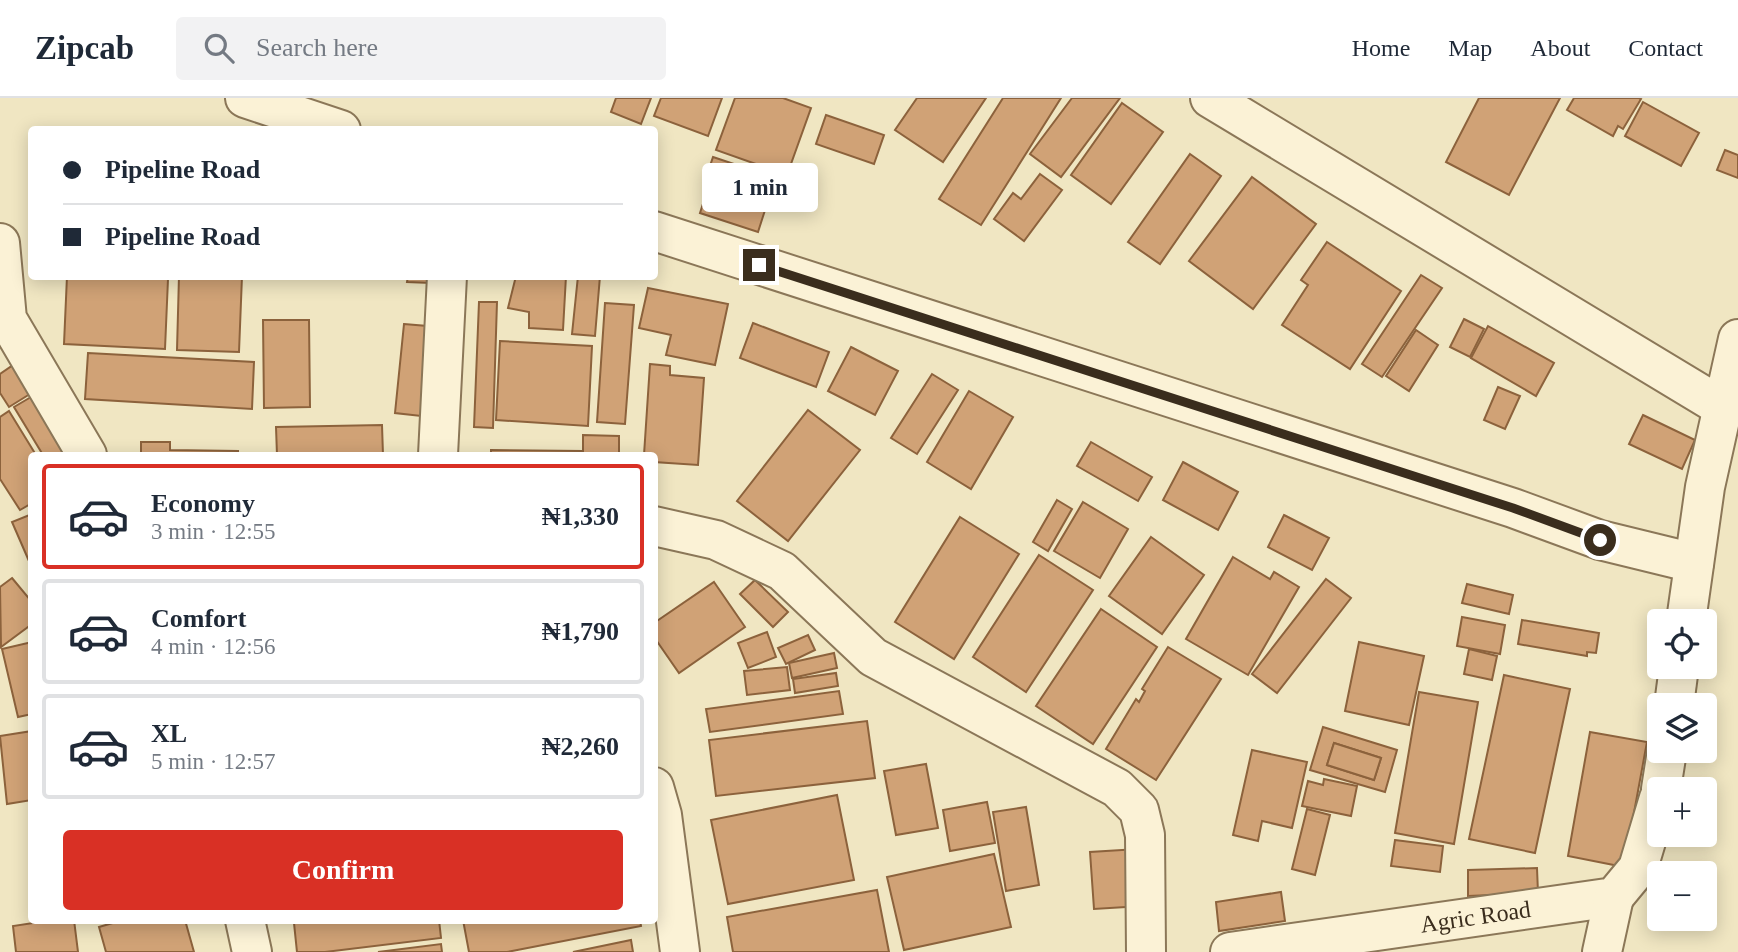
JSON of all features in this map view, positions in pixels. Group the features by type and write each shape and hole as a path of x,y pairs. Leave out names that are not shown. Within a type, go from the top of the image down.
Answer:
{"street":[{"path":"245,98 329,126"},
{"path":"1217,100 1723,407"},
{"path":"658,232 1500,504 1600,540 1694,563"},
{"path":"0,243 4,322 85,452"},
{"path":"438,452 447,280"},
{"path":"1688,609 1705,487 1738,339"},
{"path":"658,527 716,540 782,571 873,657 1117,788 1139,810 1145,835 1146,952"},
{"path":"658,801 680,952"},
{"path":"1602,952 1614,897 1638,868 1647,838"},
{"name":"Agric Road","path":"1230,952 1614,897"},
{"path":"246,924 252,952"}],"building":[{"path":"616,98 651,98 641,124 611,112"},
{"path":"661,98 722,98 708,136 654,116"},
{"path":"735,98 783,98 811,108 787,175 716,150"},
{"path":"917,98 986,98 943,162 895,130"},
{"path":"1003,98 1061,98 981,225 939,199"},
{"path":"1072,98 1120,98 1061,177 1030,154"},
{"path":"1479,98 1560,98 1509,195 1446,162"},
{"path":"1574,98 1641,99 1623,129 1618,126 1613,136 1567,110"},
{"path":"1643,102 1699,133 1681,166 1625,136"},
{"path":"1122,103 1163,132 1111,204 1071,175"},
{"path":"826,115 884,135 874,164 816,144"},
{"path":"1725,150 1738,155 1738,178 1717,170"},
{"path":"1190,154 1221,176 1160,264 1128,242"},
{"path":"713,157 770,176 763,198 706,178"},
{"path":"1040,174 1062,190 1024,241 994,219 1013,193 1021,199"},
{"path":"1252,177 1316,224 1253,309 1189,261"},
{"path":"709,185 767,204 758,232 700,213"},
{"path":"1327,242 1401,291 1350,369 1282,325 1308,285 1301,280"},
{"path":"1421,275 1442,288 1382,377 1362,364"},
{"path":"67,280 168,280 165,349 64,344"},
{"path":"179,280 242,280 239,352 177,350"},
{"path":"407,280 431,280 431,283"},
{"path":"515,280 566,280 563,330 529,328 529,312 508,308"},
{"path":"578,280 600,280 595,336 572,334"},
{"path":"648,288 728,304 715,365 666,355 671,335 639,328"},
{"path":"479,302 497,302 493,428 474,427"},
{"path":"605,303 634,305 625,424 597,422"},
{"path":"1464,319 1484,329 1470,357 1450,347"},
{"path":"263,320 309,320 310,407 264,408"},
{"path":"753,323 829,352 816,387 740,358"},
{"path":"404,324 439,327 430,417 395,413"},
{"path":"1488,326 1554,363 1536,396 1471,358"},
{"path":"1416,330 1438,345 1409,391 1386,376"},
{"path":"500,341 592,346 588,426 496,420"},
{"path":"851,347 898,371 875,415 828,391"},
{"path":"88,353 254,362 252,409 85,399"},
{"path":"19,361 38,389 9,407 0,393 0,374"},
{"path":"650,364 670,366 670,375 704,378 698,465 658,462 658,452 644,452"},
{"path":"932,374 958,390 917,454 891,438"},
{"path":"1498,387 1520,396 1505,429 1484,420"},
{"path":"969,391 1013,417 971,489 927,462"},
{"path":"31,397 63,452 41,452 14,407"},
{"path":"808,410 860,450 788,541 737,501"},
{"path":"9,411 34,452 28,452 28,505 20,510 0,479 0,417"},
{"path":"1643,415 1695,440 1682,469 1629,444"},
{"path":"382,425 383,452 277,452 276,427"},
{"path":"583,435 619,436 619,452 491,450 583,451"},
{"path":"141,442 170,442 170,450 238,451 238,452 141,452"},
{"path":"1091,442 1152,477 1138,501 1077,466"},
{"path":"1183,462 1238,492 1218,530 1163,500"},
{"path":"1057,500 1072,509 1048,551 1033,542"},
{"path":"1083,502 1128,529 1100,578 1054,551"},
{"path":"1284,515 1329,538 1312,570 1268,547"},
{"path":"28,516 28,559 12,522"},
{"path":"960,517 1019,554 954,659 895,622"},
{"path":"1151,537 1204,575 1162,634 1109,596"},
{"path":"1039,555 1093,590 1026,692 973,657"},
{"path":"1233,557 1270,579 1274,572 1299,587 1248,675 1186,639"},
{"path":"12,578 28,597 28,627 1,647 0,587"},
{"path":"1326,579 1351,598 1277,693 1252,674"},
{"path":"755,580 788,612 773,627 740,594"},
{"path":"714,582 745,627 679,673 658,643 658,620"},
{"path":"1467,584 1513,595 1509,614 1462,603"},
{"path":"1101,609 1157,647 1093,744 1036,706"},
{"path":"1462,617 1505,625 1500,654 1457,646"},
{"path":"1522,620 1599,633 1596,653 1587,652 1587,656 1518,644"},
{"path":"767,632 776,657 748,668 738,643"},
{"path":"808,635 815,650 786,664 778,648"},
{"path":"1359,642 1424,656 1409,725 1345,711"},
{"path":"28,643 28,715 18,717 2,649"},
{"path":"1168,647 1221,679 1156,780 1106,749 1136,699 1139,702 1145,691 1142,689"},
{"path":"1469,649 1497,656 1492,680 1464,674"},
{"path":"834,653 837,668 792,678 789,663"},
{"path":"787,667 790,690 747,695 744,671"},
{"path":"836,673 838,686 795,693 793,679"},
{"path":"1504,675 1570,689 1535,853 1469,839"},
{"path":"839,691 843,714 710,732 706,709"},
{"path":"1419,692 1478,702 1454,844 1395,833"},
{"path":"867,721 875,778 716,796 709,740"},
{"path":"1323,727 1397,750 1385,792 1310,770","holes":["1334,743 1381,758 1374,780 1327,765"]},
{"path":"28,732 28,801 7,804 0,736"},
{"path":"1590,732 1647,742 1624,867 1568,856"},
{"path":"1334,743 1381,758 1374,780 1327,765"},
{"path":"1252,750 1307,762 1292,828 1262,821 1258,841 1233,835"},
{"path":"926,764 938,828 896,835 884,771"},
{"path":"1324,779 1357,786 1351,816 1302,806 1308,781 1323,785"},
{"path":"837,795 854,880 728,904 711,820"},
{"path":"987,802 995,843 950,851 943,810"},
{"path":"1026,807 1039,885 1006,891 993,812"},
{"path":"1307,809 1330,815 1315,875 1292,869"},
{"path":"1395,840 1443,846 1440,872 1391,866"},
{"path":"1138,849 1142,906 1094,909 1090,852"},
{"path":"994,854 1011,927 904,950 887,877"},
{"path":"1537,868 1538,893 1468,896 1468,870"},
{"path":"877,890 889,952 733,952 727,917"},
{"path":"1281,892 1285,921 1219,931 1216,902"},
{"path":"74,924 78,952 16,952 13,926"},
{"path":"109,924 186,924 194,952 106,952 99,927"},
{"path":"294,924 439,924 441,938 325,952 297,952"},
{"path":"464,924 641,926 507,952 469,952"},
{"path":"631,940 633,952 573,952"},
{"path":"441,944 442,952 378,952"}],"route":[{"path":"759,265 1513,508 1600,540"}]}
